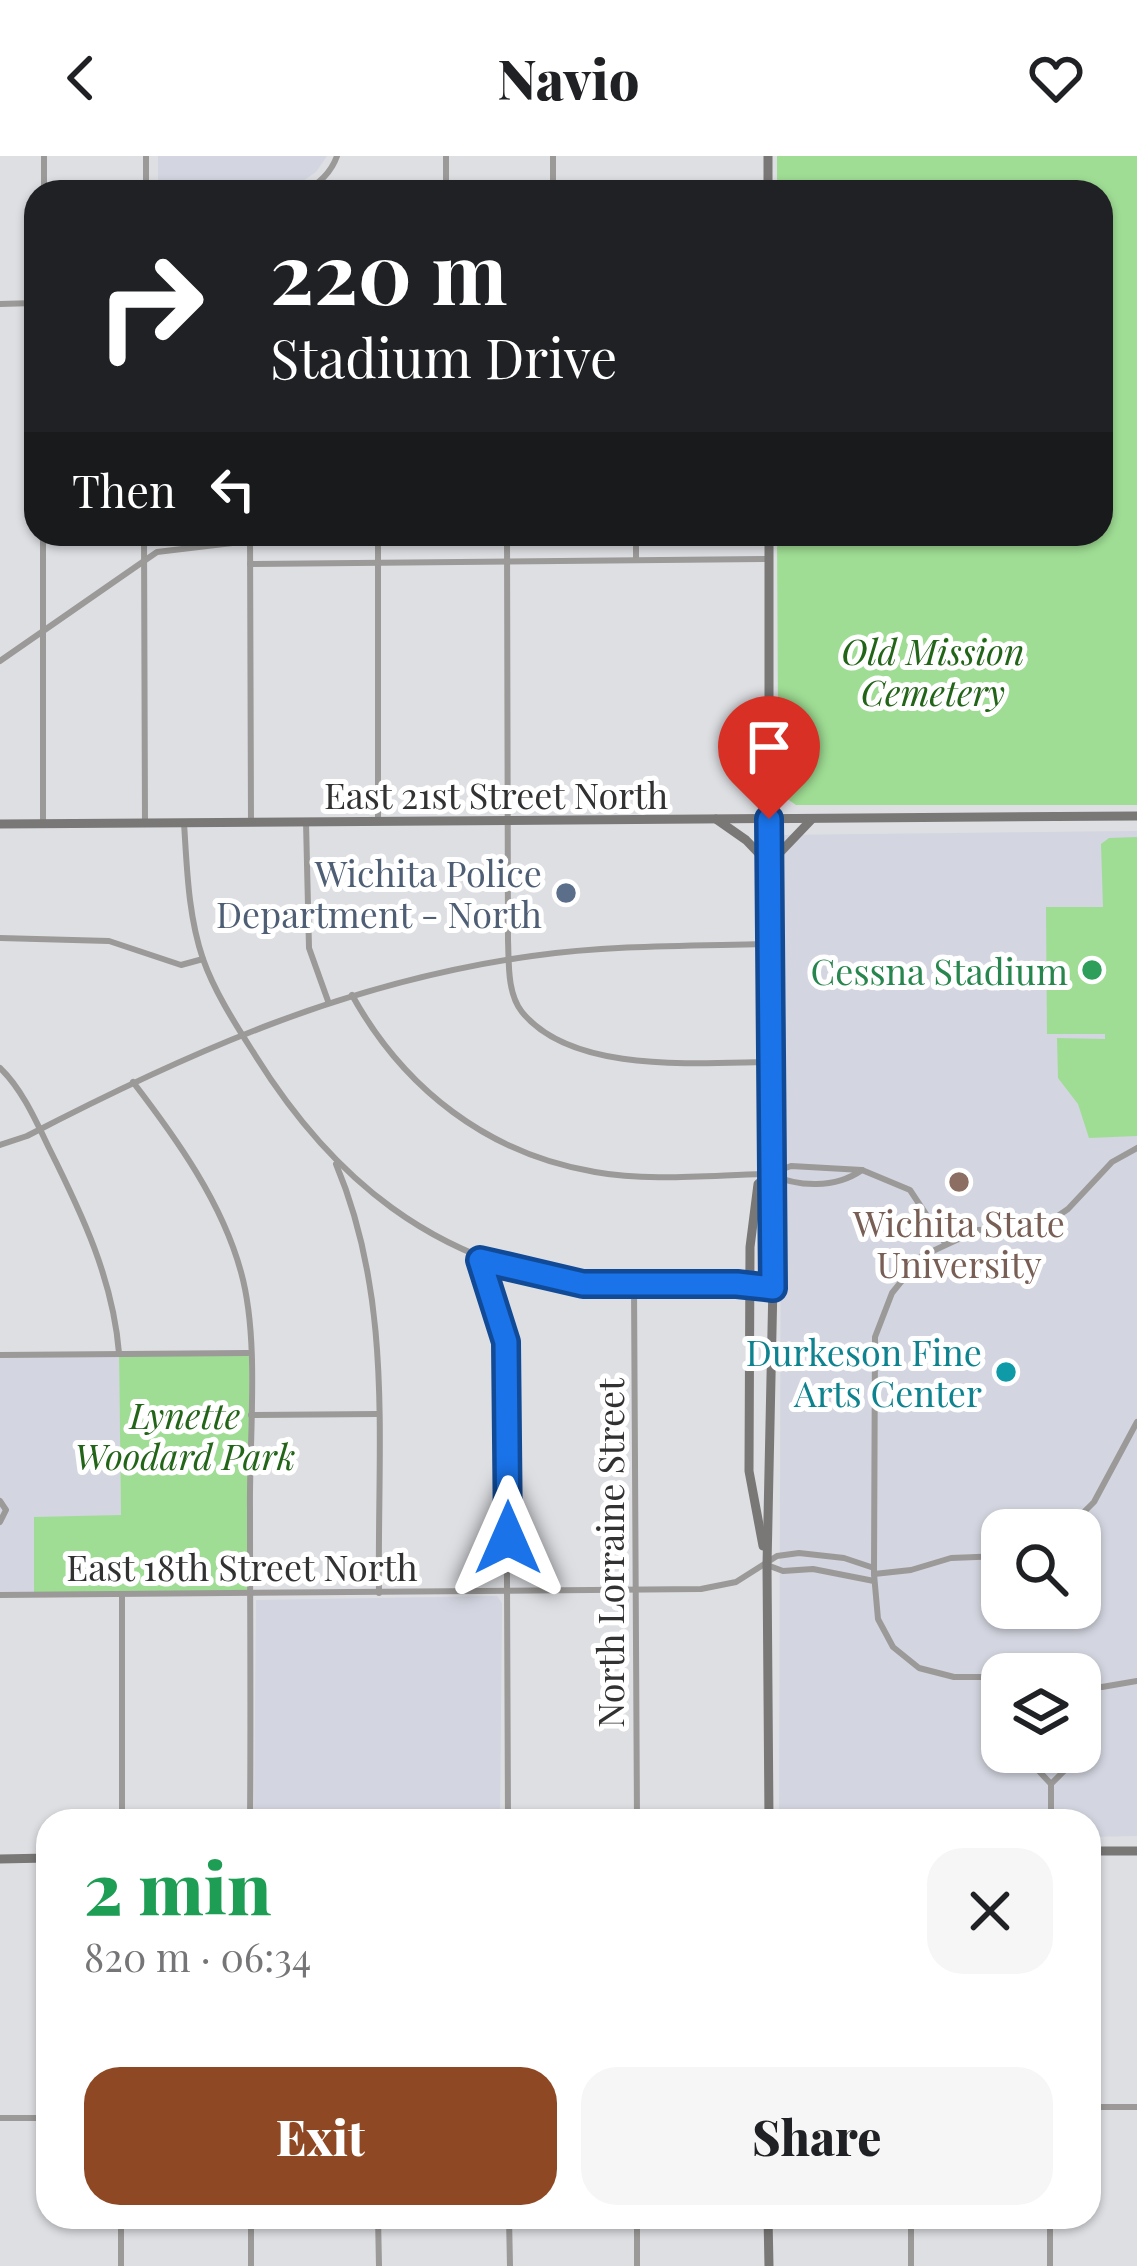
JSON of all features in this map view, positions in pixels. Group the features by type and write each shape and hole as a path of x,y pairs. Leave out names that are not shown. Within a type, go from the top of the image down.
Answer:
{"main road":[{"path":"769,546 769,1174 775,1190 766,1565 769,1809"},
{"name":"East 21st Street North","path":"0,824 1137,816"},
{"path":"716,819 769,864"},
{"path":"769,864 812,819"},
{"path":"766,1565 749,1471 750,1286 758,1184 769,1174"},
{"path":"1101,1851 1137,1851"},
{"path":"0,1859 36,1858"},
{"path":"769,2229 769,2266"}],"street":[{"path":"43,546 43,824"},
{"path":"144,546 145,823"},
{"path":"0,661 157,552 194,546"},
{"path":"250,546 251,823"},
{"path":"378,546 378,822"},
{"path":"508,546 509,960 511,987 521,1011 547,1032 584,1050 632,1062 769,1062"},
{"path":"636,546 636,560"},
{"path":"250,564 769,559"},
{"path":"306,822 309,948 328,1001"},
{"path":"184,823 188,892 203,958 241,1033 269,1078 333,1159 404,1218 480,1260 583,1284 773,1288"},
{"path":"0,938 109,941 182,965 203,958"},
{"path":"0,1145 241,1033 328,1001 431,974 619,946 769,944"},
{"path":"352,995 410,1074 450,1111 506,1147 596,1173 769,1174 790,1166 862,1170 910,1190 944,1243"},
{"path":"0,1068 22,1095 100,1261 119,1353"},
{"path":"133,1082 184,1154 222,1221 241,1272 251,1415 250,1809"},
{"path":"981,1677 954,1677 919,1668 893,1647 878,1619 874,1336 892,1293 922,1256 978,1230 1029,1227 1052,1220 1069,1210 1112,1162 1137,1148"},
{"path":"333,1159 353,1204 373,1285 378,1341 379,1593"},
{"path":"769,1174 788,1183 829,1184 862,1170"},
{"path":"480,1260 506,1342 508,1809"},
{"name":"North Lorraine Street","path":"634,1286 637,1809"},
{"path":"0,1355 249,1353"},
{"path":"251,1415 377,1414"},
{"path":"1087,1509 1137,1422"},
{"path":"0,1501 6,1510 0,1522"},
{"name":"East 18th Street North","path":"0,1595 701,1589 736,1582 777,1556 799,1553 844,1558 874,1574"},
{"path":"766,1565 783,1571 874,1574 981,1557"},
{"path":"122,1594 122,1809"},
{"path":"1101,1687 1137,1682"},
{"path":"1041,1773 1051,1784 1051,1809"},
{"path":"1051,1784 1062,1773"},
{"path":"1101,2107 1137,2107"},
{"path":"0,2118 36,2118"},
{"path":"121,2229 121,2266"},
{"path":"250,2229 251,2266"},
{"path":"378,2229 379,2266"},
{"path":"509,2229 510,2266"},
{"path":"637,2229 638,2266"},
{"path":"911,2229 911,2266"},
{"path":"1050,2229 1050,2266"}],"shaded area":[{"path":"158,156 327,156 304,180 158,180"},
{"name":"Wichita State University","path":"1137,831 1137,1836 1101,1837 1101,1809 779,1809 782,835"},
{"path":"119,1353 121,1516 34,1595 0,1595 0,1355"},
{"path":"497,1596 502,1603 500,1809 254,1809 256,1600"}],"green space":[{"name":"Old Mission Cemetery","path":"777,156 1137,156 1137,805 796,805 783,796 777,546 1113,546 1113,180 777,180"},
{"name":"Cessna Stadium","path":"1137,837 1137,1136 1089,1138 1078,1104 1058,1078 1057,1038 1105,1039 1105,1034 1047,1034 1046,907 1103,907 1101,844 1109,838"},
{"name":"Lynette Woodard Park","path":"119,1353 249,1353 251,1593 34,1595 34,1517 121,1515"}],"place":[{"name":"Wichita Police Department - North","path":"566,893"},
{"name":"Cessna Stadium","path":"1092,970"},
{"name":"Wichita State University","path":"959,1182"},
{"name":"Durkeson Fine Arts Center","path":"1006,1372"}],"route":[{"path":"508,1538 506,1342 480,1260 583,1284 773,1288 769,819"}]}
